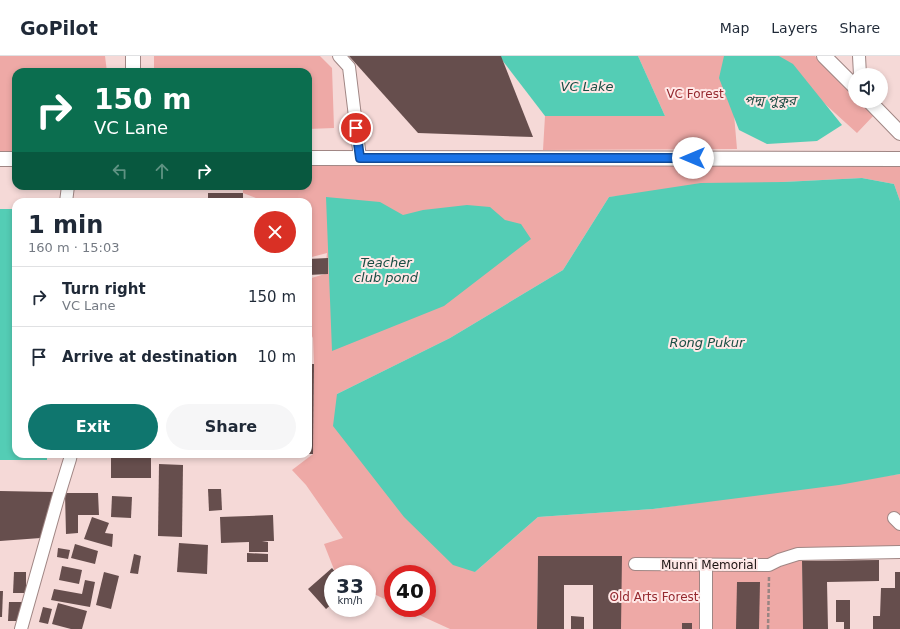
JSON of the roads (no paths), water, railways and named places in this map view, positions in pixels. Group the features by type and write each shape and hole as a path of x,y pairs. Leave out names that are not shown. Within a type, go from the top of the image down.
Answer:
{"street":[{"path":"133,56 133,68"},
{"path":"339,56 349,67 360,158"},
{"path":"824,56 848,80"},
{"path":"859,56 860,68"},
{"path":"876,108 900,132"},
{"path":"312,158 900,159"},
{"path":"0,159 12,159"},
{"path":"22,629 70,458"},
{"name":"Munni Memorial","path":"635,564 769,565 798,554 900,552"},
{"path":"706,565 706,629"}],"water":[{"name":"VC Lake","path":"499,56 638,56 665,116 545,116"},
{"name":"পদ্ম পুকুর","path":"724,56 779,56 793,64 842,125 817,141 767,144 739,130 719,78"},
{"name":"Rong Pukur","path":"862,178 894,184 900,201 900,474 839,485 653,509 538,517 475,572 453,565 404,517 333,426 337,394 450,338 563,270 609,197 701,183 783,182"},
{"name":"Teacher club pond","path":"326,197 380,202 403,215 423,210 467,205 490,207 505,220 521,224 531,239 444,306 332,351"},
{"path":"0,209 12,209 12,458 47,458 47,460 0,460"}],"park label":[{"name":"VC Forest","path":"695,94"},
{"name":"Old Arts Forest","path":"654,597"}]}
